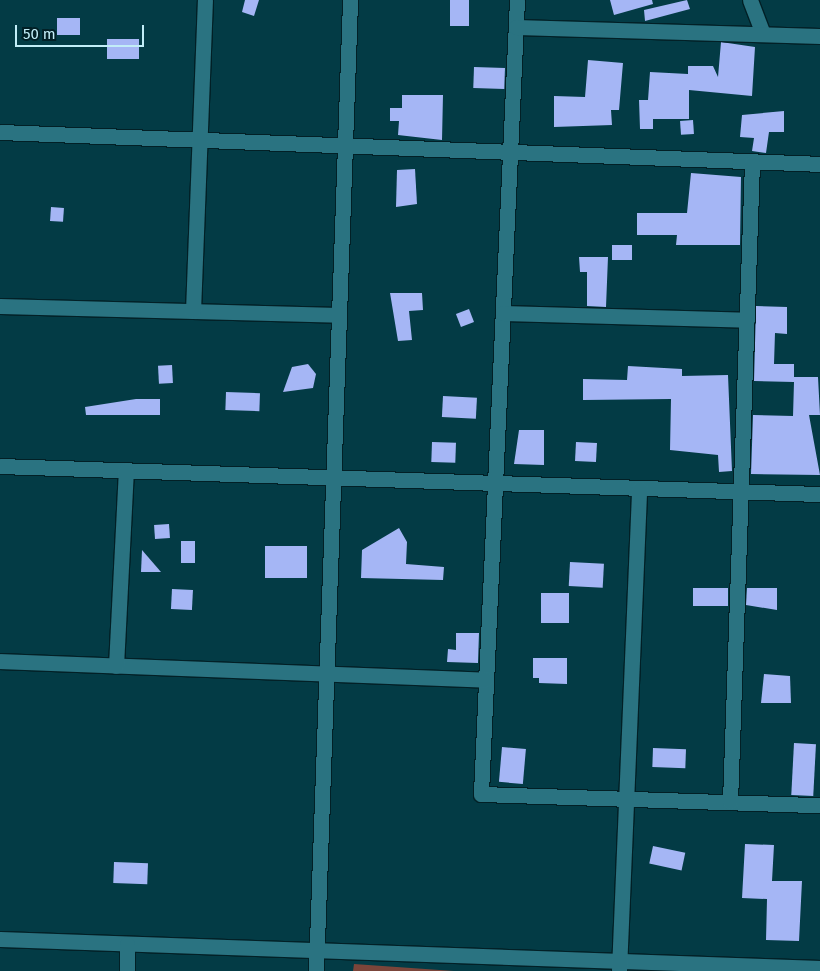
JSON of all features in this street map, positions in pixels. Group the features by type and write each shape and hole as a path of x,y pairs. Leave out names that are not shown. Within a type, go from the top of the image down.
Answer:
{"street":[{"path":"193,312 205,0"},
{"path":"316,971 350,0"},
{"path":"517,0 481,794 820,806"},
{"path":"750,0 763,34"},
{"path":"516,27 820,36"},
{"path":"0,132 820,164"},
{"path":"730,802 752,162"},
{"path":"0,306 339,315"},
{"path":"503,313 747,320"},
{"path":"0,466 820,494"},
{"path":"116,666 126,470"},
{"path":"619,966 639,488"},
{"path":"0,661 486,680"},
{"path":"0,939 316,950 619,966 820,968"},
{"path":"127,971 128,944"}],"shaded area":[{"path":"354,964 454,971 353,971"}],"building":[{"path":"245,0 259,0 254,16 242,12"},
{"path":"450,0 469,0 469,26 450,26"},
{"path":"610,0 652,0 653,4 614,15"},
{"path":"687,0 690,9 645,21 644,10"},
{"path":"57,18 80,18 80,35 57,35"},
{"path":"107,39 139,39 139,59 107,59"},
{"path":"721,42 755,47 752,96 689,90 689,119 653,119 653,129 640,129 639,100 648,100 650,72 688,74 688,66 713,66 718,77"},
{"path":"588,60 623,63 619,110 611,110 612,125 554,127 554,96 585,97"},
{"path":"474,67 505,68 504,89 473,88"},
{"path":"402,95 443,95 442,140 398,135 399,121 390,121 390,108 402,108"},
{"path":"784,111 784,132 769,132 766,153 752,151 754,138 740,137 742,115"},
{"path":"693,120 694,134 681,135 680,121"},
{"path":"415,169 417,204 396,207 397,170"},
{"path":"691,173 741,177 740,245 676,245 677,235 637,235 637,213 687,213"},
{"path":"51,207 64,208 63,222 50,221"},
{"path":"612,245 632,245 632,260 612,260"},
{"path":"579,257 608,257 606,307 587,306 587,272 580,272"},
{"path":"390,293 422,293 423,310 409,311 412,340 398,341"},
{"path":"756,306 787,307 787,334 775,333 774,364 794,364 794,377 818,377 820,415 809,415 820,475 751,474 753,415 793,416 794,382 754,381"},
{"path":"469,309 474,322 461,327 456,314"},
{"path":"308,364 316,374 313,388 283,392 292,367"},
{"path":"172,365 173,383 159,384 158,366"},
{"path":"628,366 682,369 682,376 728,375 732,471 719,472 718,455 670,450 671,399 583,400 583,379 627,380"},
{"path":"226,392 260,393 259,411 225,410"},
{"path":"443,396 477,398 476,419 442,417"},
{"path":"136,399 160,399 160,415 86,415 85,407"},
{"path":"519,430 544,430 544,465 514,464"},
{"path":"432,442 456,443 455,463 431,462"},
{"path":"576,442 597,443 596,462 575,461"},
{"path":"169,524 170,538 155,539 154,525"},
{"path":"399,528 407,542 406,564 444,567 443,580 361,578 362,550"},
{"path":"181,541 195,541 195,563 181,563"},
{"path":"265,546 307,546 307,578 265,578"},
{"path":"142,550 161,572 141,572"},
{"path":"570,562 604,564 603,588 569,586"},
{"path":"693,588 728,588 728,606 693,606"},
{"path":"747,588 777,588 777,610 746,605"},
{"path":"172,589 193,590 192,610 171,609"},
{"path":"541,593 569,593 569,623 541,623"},
{"path":"456,633 479,633 478,663 447,662 448,649 456,650"},
{"path":"533,658 567,658 567,684 539,683 539,678 533,678"},
{"path":"764,674 790,676 791,703 761,703"},
{"path":"794,743 816,744 813,796 791,795"},
{"path":"502,747 526,749 523,784 499,782"},
{"path":"653,748 686,749 685,768 652,767"},
{"path":"745,844 774,845 772,881 802,881 799,941 766,940 767,899 742,898"},
{"path":"653,846 685,853 682,870 649,864"},
{"path":"114,862 148,863 147,884 113,883"}]}
